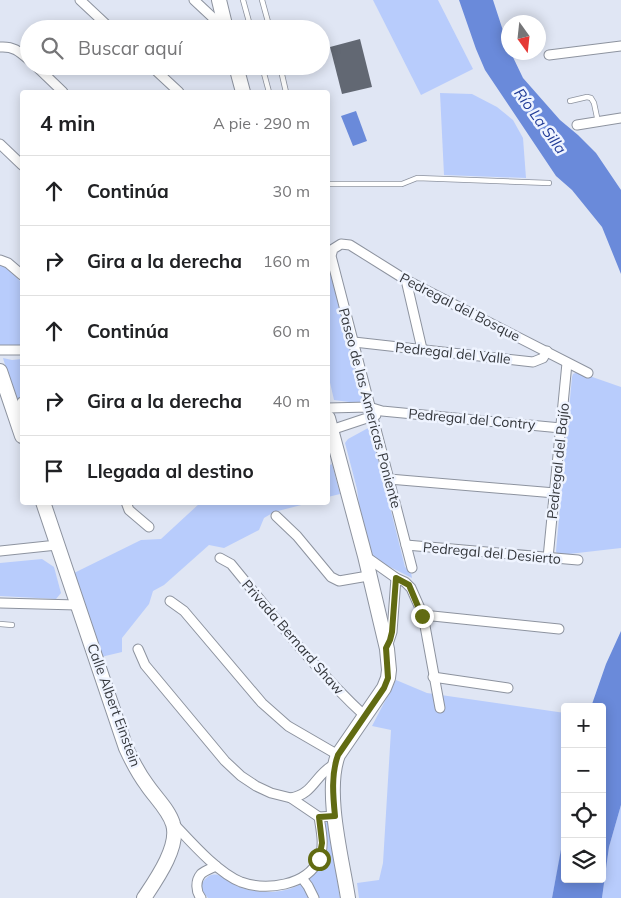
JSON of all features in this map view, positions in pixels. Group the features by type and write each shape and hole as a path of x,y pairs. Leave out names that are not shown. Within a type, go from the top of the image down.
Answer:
{"street":[{"path":"80,0 101,20"},
{"path":"194,0 216,20"},
{"path":"219,0 224,20"},
{"path":"0,47 9,46 20,51"},
{"path":"549,55 621,46"},
{"path":"45,75 61,90"},
{"path":"161,75 178,90"},
{"path":"238,75 242,90"},
{"path":"577,125 621,118"},
{"path":"0,144 20,163"},
{"name":"Pedregal del Bosque","path":"333,249 341,244 350,245 406,280 588,373"},
{"name":"Paseo de las Americas Poniente","path":"333,249 331,256 412,568"},
{"path":"0,260 8,262 20,273"},
{"path":"406,280 422,349"},
{"name":"Pedregal del Valle","path":"354,342 533,362 543,358 546,351"},
{"path":"0,350 20,350"},
{"name":"Pedregal del Bajío","path":"548,558 567,363"},
{"path":"0,371 20,429"},
{"path":"16,415 20,406"},
{"name":"Pedregal del Contry","path":"330,408 369,407 382,411 561,428"},
{"path":"330,424 372,416 382,411"},
{"path":"291,798 308,792 324,771 337,759 384,688 388,678 386,648 330,428"},
{"path":"389,479 555,493"},
{"name":"Calle Albert Einstein","path":"45,505 126,748 139,773 174,824"},
{"path":"127,505 129,510 149,527"},
{"path":"276,516 297,536 331,577 339,581 368,576"},
{"path":"0,551 57,545"},
{"name":"Pedregal del Desierto","path":"406,545 578,560"},
{"path":"364,556 409,585 422,616 440,708"},
{"name":"Privada Bernard Shaw","path":"220,558 230,564 350,702 365,716"},
{"path":"386,648 392,632 396,578"},
{"path":"170,601 184,611 262,703 288,726 337,759"},
{"path":"0,602 77,605"},
{"path":"422,616 559,629"},
{"path":"138,649 145,666 225,761 256,786 271,793 291,798 319,817 335,816"},
{"path":"433,677 508,688"},
{"path":"337,759 333,792 348,898"},
{"path":"174,824 216,866 240,882 260,886 282,885 302,878 309,873 319,859 322,843 319,817"},
{"path":"144,898 167,858 173,837 174,824"},
{"path":"201,898 197,893 197,883 201,874 216,866"},
{"path":"302,878 314,898"}],"lane":[{"path":"243,0 249,20"},
{"path":"262,0 268,20"},
{"path":"264,75 268,90"},
{"path":"282,75 286,90"},
{"path":"570,101 587,97 592,98 598,122"},
{"path":"330,184 402,184 417,178 549,183"},
{"path":"0,624 12,625"}],"shaded area":[{"path":"373,0 438,0 473,69 421,95"},
{"path":"440,93 472,94 497,107 513,120 523,138 526,178 444,175"},
{"path":"0,265 6,267 20,281 20,348 12,349 0,345"},
{"path":"330,272 364,404 334,400 330,383"},
{"path":"3,358 20,359 20,400 19,403 16,402"},
{"path":"578,372 621,387 621,548 560,555 556,551 572,377 573,374"},
{"path":"370,427 405,567 411,572 412,578 372,558 362,529 357,489 345,443 348,439"},
{"path":"332,464 340,494 330,496 330,465"},
{"path":"198,505 301,505 274,512 264,518 259,530 224,548 209,545 164,585 153,591 149,604 122,638 122,652 101,657 74,573 141,540 161,539"},
{"path":"42,559 54,567 61,593 56,599 0,596 0,563"},
{"path":"396,680 427,693 561,712 561,852 552,898 359,898 357,883 379,880 383,863 391,730 372,726"},
{"path":"621,805 621,898 602,898 604,883 606,883 609,847"},
{"path":"328,823 340,898 208,898 202,891 202,883 210,875 221,876 242,888 254,891 278,891 290,889 301,884 310,878 325,858 327,846 324,824"}],"water":[{"name":"Río La Silla","path":"459,0 493,0 501,25 501,60 514,60 523,78 560,120 596,153 621,190 621,274 602,227 572,190 556,176 485,70"},
{"path":"356,111 367,141 353,146 341,116"},
{"path":"621,631 621,805 609,847 606,869 606,703 592,703 606,664"},
{"path":"561,850 561,883 604,883 602,898 552,898"}],"building":[{"path":"360,39 372,87 342,94 330,47"}],"route":[{"path":"319,859 322,843 319,817 335,816 333,792 335,764 338,755 384,688 388,678 389,670 386,648 392,632 396,578 409,585 422,616"}]}
